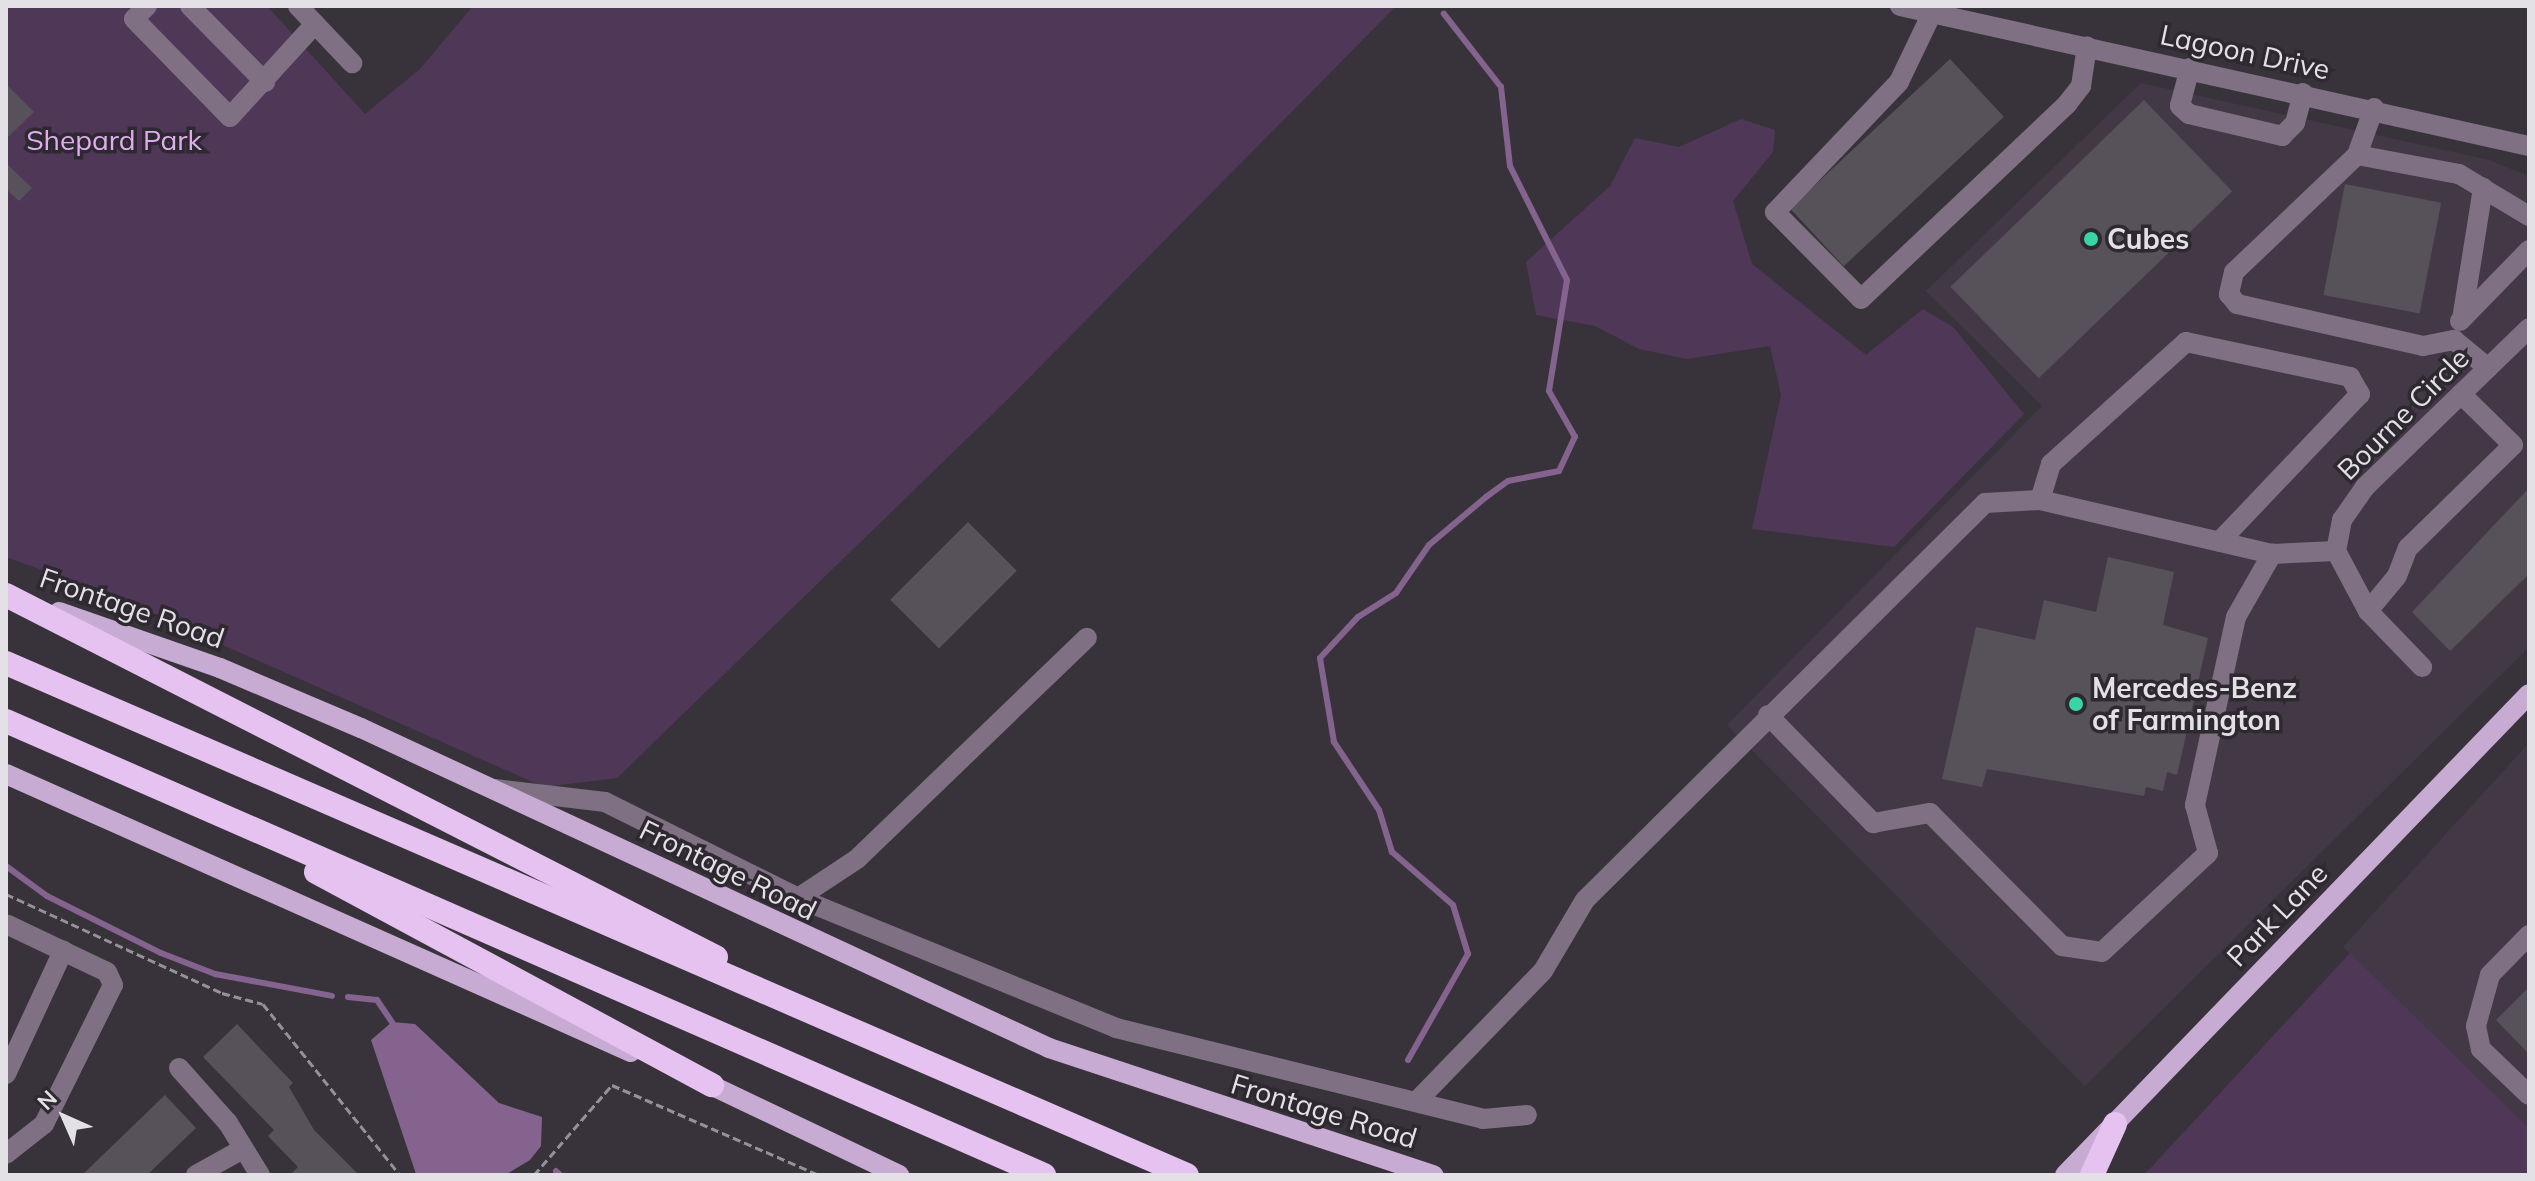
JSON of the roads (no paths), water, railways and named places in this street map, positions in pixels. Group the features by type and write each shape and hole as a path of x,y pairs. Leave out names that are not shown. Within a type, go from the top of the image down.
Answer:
{"highway":[{"path":"6,595 922,1061"},
{"path":"6,663 1187,1175"},
{"path":"6,721 1044,1175"},
{"path":"159,788 712,1085"},
{"path":"2092,1175 2115,1124"}],"main road":[{"name":"Frontage Road","path":"6,595 220,668 492,788 1049,1048 1434,1175"},
{"name":"Park Lane","path":"2065,1175 2529,694"},
{"path":"6,774 464,984 712,1085 899,1175"}],"street":[{"path":"147,6 134,19 230,117 315,24"},
{"path":"190,6 265,82"},
{"path":"298,6 352,63"},
{"name":"Lagoon Drive","path":"1900,6 1932,13 1960,12 2087,46 2374,108 2529,146"},
{"path":"1932,13 1899,82 1775,212 1861,299 2067,104 2081,86 2087,46"},
{"path":"2190,68 2180,106 2189,114 2282,136 2295,123 2303,93"},
{"path":"2374,108 2357,155 2234,272 2229,294 2237,304 2423,346 2454,340"},
{"path":"2357,155 2459,174 2529,216"},
{"path":"2454,340 2463,313 2483,188"},
{"path":"2463,313 2529,250"},
{"name":"Bourne Circle","path":"2336,551 2342,520 2365,487 2529,328"},
{"path":"2454,340 2488,368"},
{"path":"2040,500 2051,464 2186,342 2350,377 2360,394 2219,542"},
{"path":"2368,611 2397,576 2408,548 2513,445 2461,394"},
{"path":"1416,1102 1543,971 1585,900 1956,526 1985,503 2040,500 2272,554 2336,551 2368,611 2422,667"},
{"path":"1768,715 1873,823 1930,813 2062,946 2102,952 2208,853 2195,805 2236,617 2272,554"},
{"path":"798,898 857,859 1087,638"},
{"path":"492,788 605,802 798,898 1116,1028 1483,1119 1527,1115"},
{"path":"6,1154 44,1124 113,985 107,972 7,926"},
{"path":"2529,935 2490,975 2476,1026 2481,1049 2529,1095"},
{"path":"6,1074 63,951"},
{"path":"179,1068 260,1175"},
{"path":"196,1175 243,1149"}],"waterway":[{"path":"1408,1060 1468,954 1453,905 1392,852 1379,810 1334,742 1320,658 1358,617 1396,593 1429,545 1486,497 1508,481 1559,471 1575,437 1549,391 1567,280 1510,166 1501,87 1444,14"},
{"path":"6,866 47,896 161,953 215,974 332,996"},
{"path":"348,997 377,1000 392,1022"},
{"path":"556,1171 560,1175"}],"place":[{"name":"Cubes","path":"2091,239"},
{"name":"Mercedes-Benz of Farmington","path":"2076,704"}],"park label":[{"name":"Shepard Park","path":"114,140"}]}
